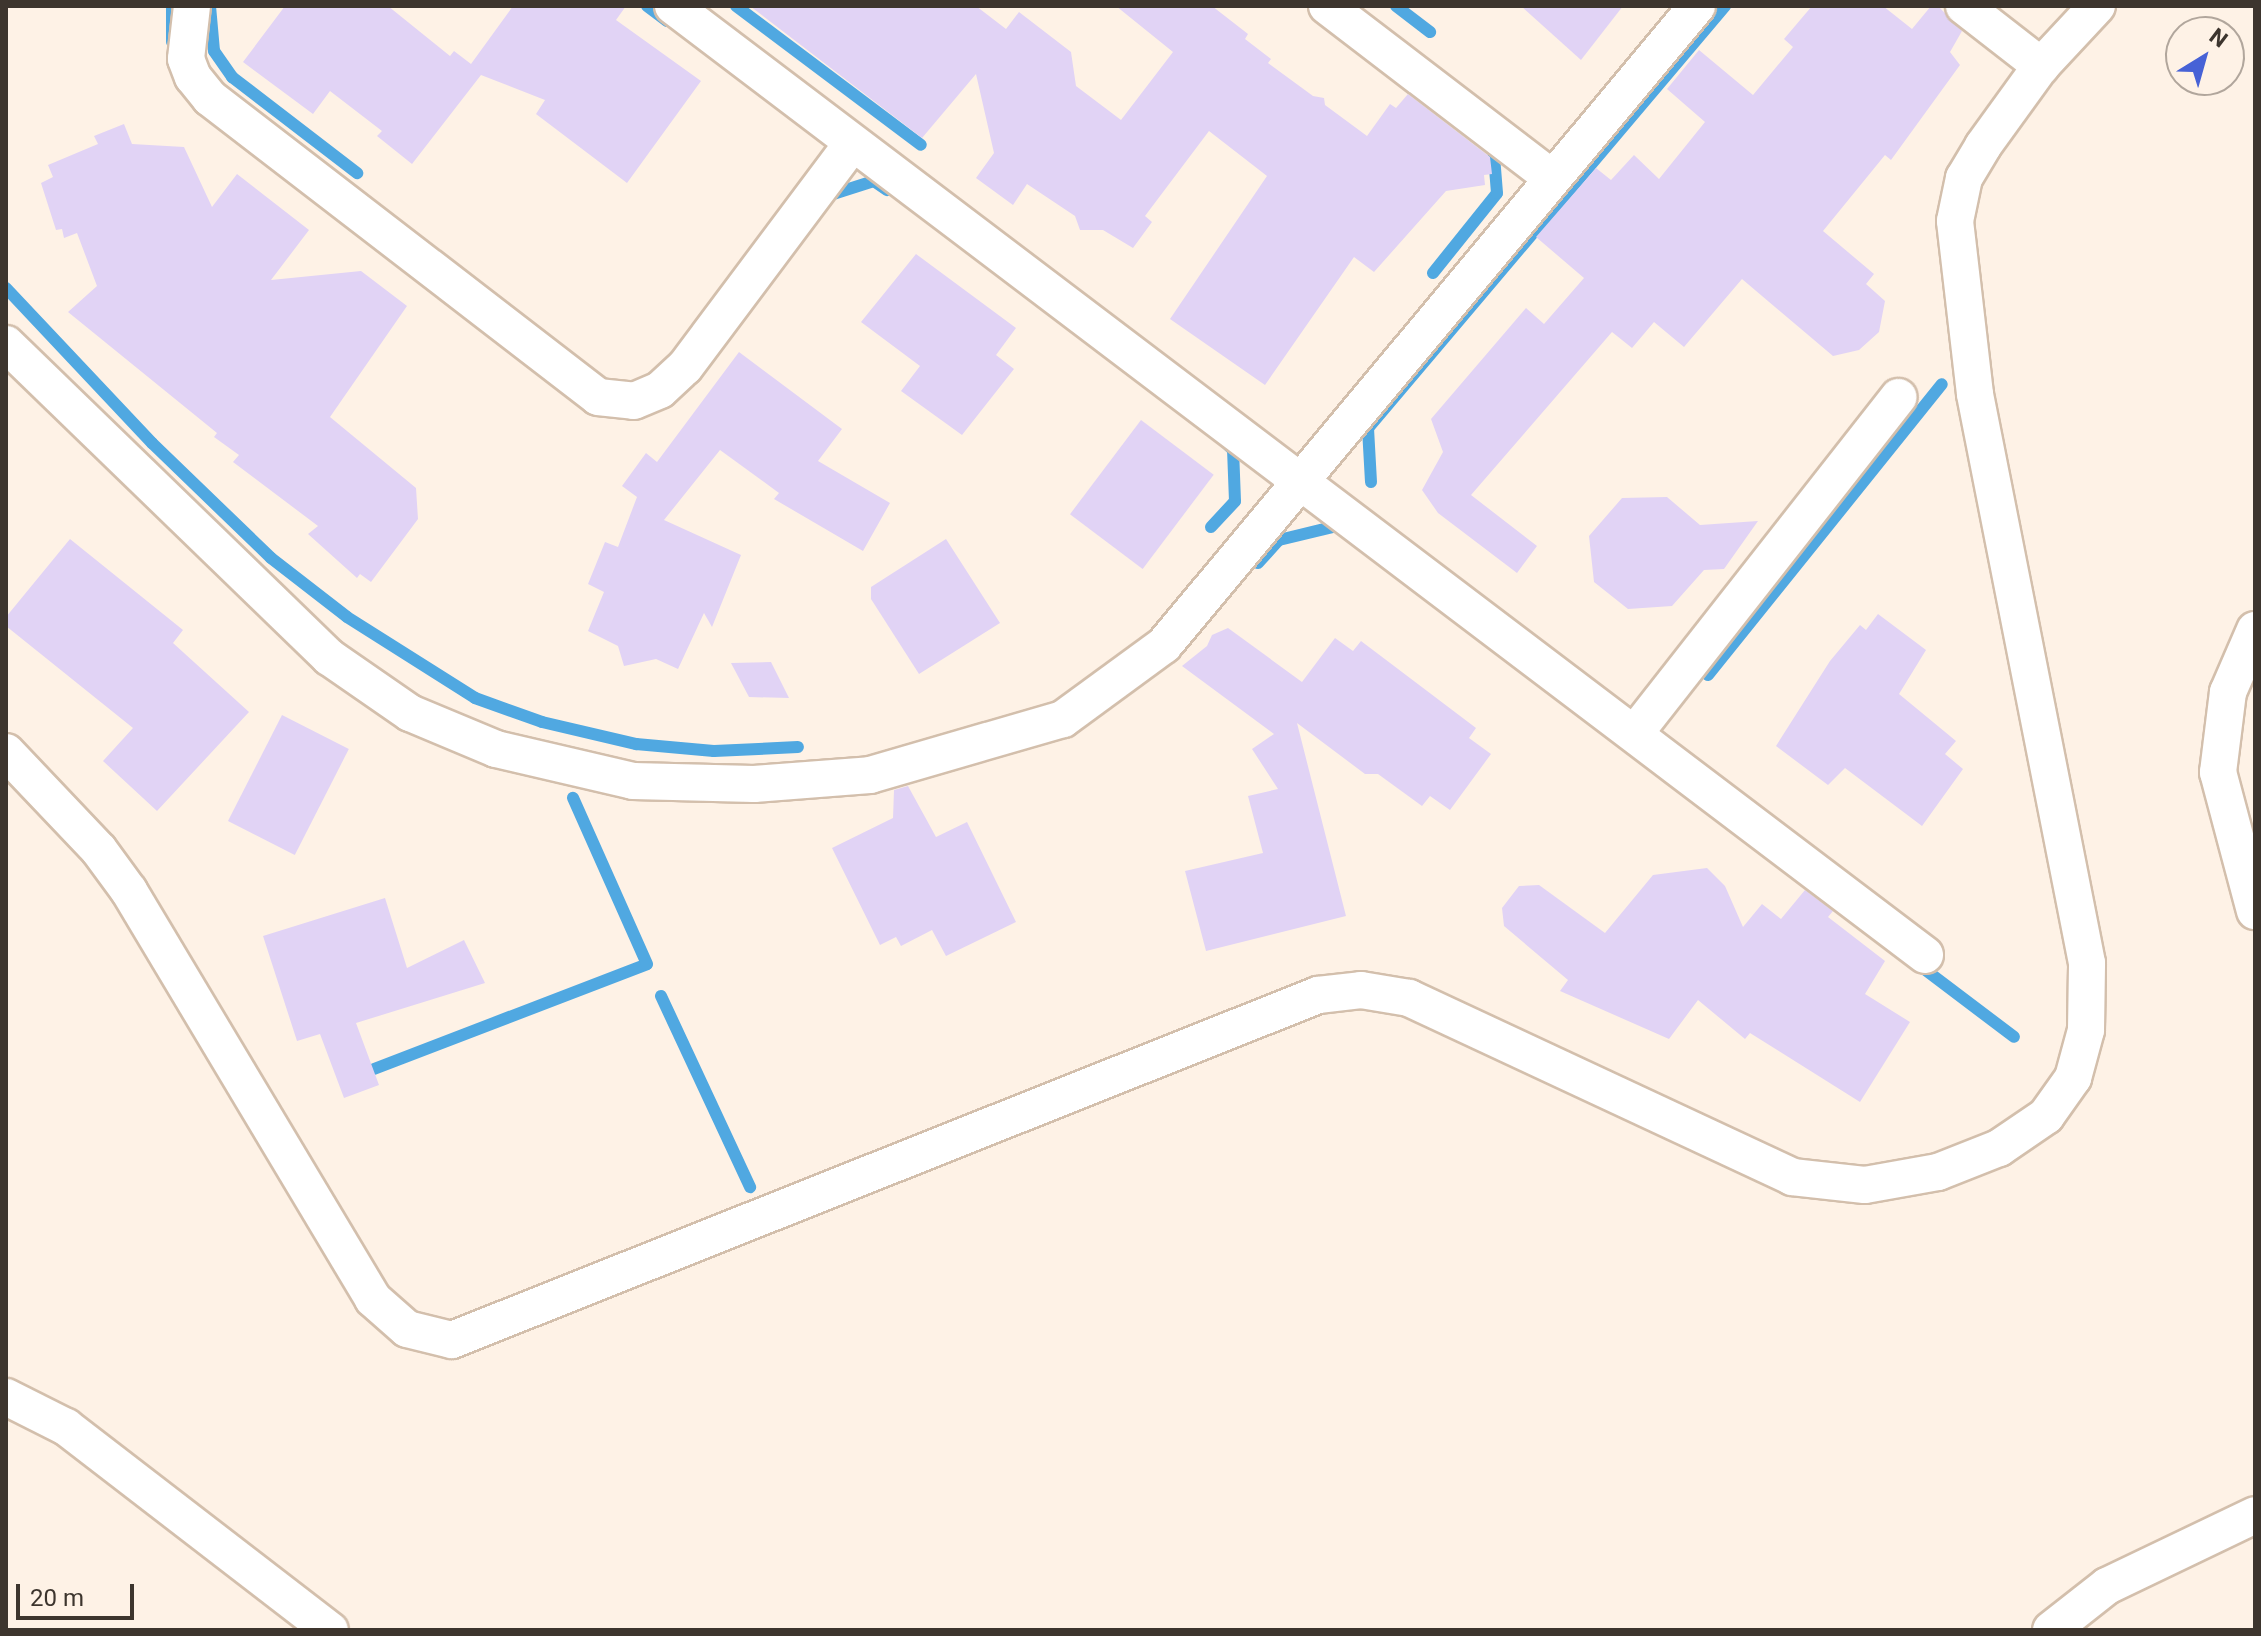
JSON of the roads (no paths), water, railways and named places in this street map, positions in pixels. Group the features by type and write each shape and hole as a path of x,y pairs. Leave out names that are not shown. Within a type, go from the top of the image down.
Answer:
{"street":[{"path":"192,6 186,59 193,77 210,98 598,397 634,401 660,390 685,367 852,144"},
{"path":"673,6 852,144 1305,481 1925,955"},
{"path":"1327,6 1551,177"},
{"path":"6,344 329,657 410,713 496,749 633,781 754,784 870,775 1063,719 1164,645 1305,481 1551,177 1697,6"},
{"path":"1964,6 2041,66"},
{"path":"6,752 99,850 129,891 373,1299 407,1329 452,1340 1318,995 1361,990 1409,998 1792,1177 1865,1185 1938,1172 1999,1148 2046,1116 2073,1078 2086,1030 2087,963 1975,394 1955,221 1964,178 2041,66 2097,6"},
{"path":"1635,733 1898,397"},
{"path":"2255,630 2228,692 2218,772 2255,911"},
{"path":"6,1397 66,1427 330,1630"},
{"path":"2051,1630 2107,1586 2255,1515"}],"waterway":[{"path":"172,6 172,42"},
{"path":"210,6 214,51 232,77 357,173"},
{"path":"647,6 667,21"},
{"path":"736,6 921,145"},
{"path":"1396,6 1430,32"},
{"path":"1371,482 1368,428 1725,6"},
{"path":"1433,273 1497,193 1493,143"},
{"path":"830,195 874,181 887,190"},
{"path":"6,288 152,443 271,558 347,617 475,698 542,722 636,744 714,751 798,747"},
{"path":"1708,675 1942,384"},
{"path":"1211,527 1235,501 1233,450 1226,443"},
{"path":"1258,563 1279,540 1337,526 1345,532"},
{"path":"374,1069 647,964 573,798"},
{"path":"1915,962 2014,1037"},
{"path":"661,996 750,1187"}]}
